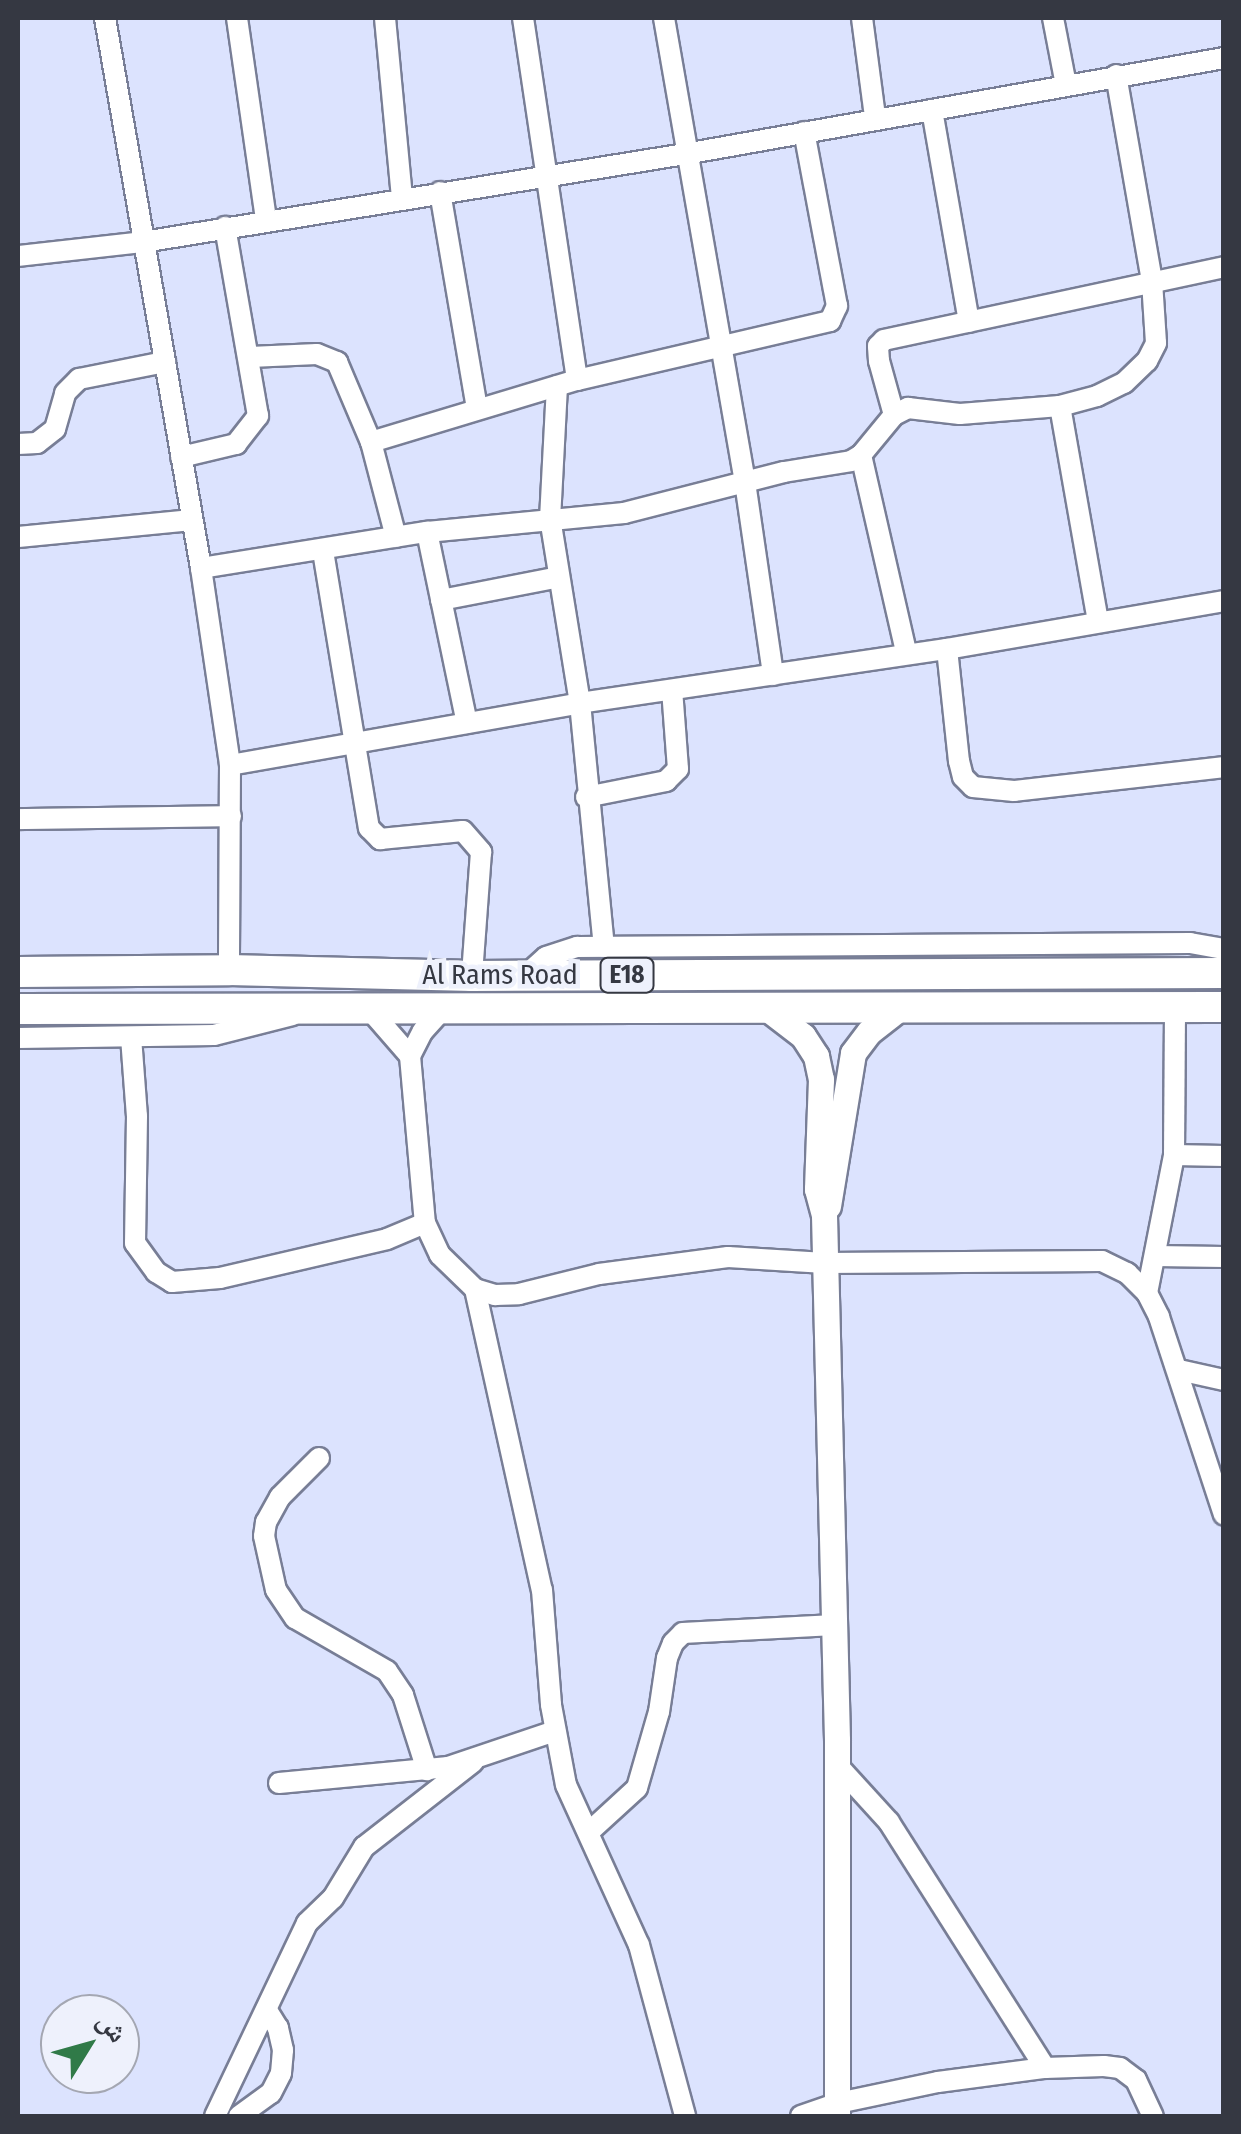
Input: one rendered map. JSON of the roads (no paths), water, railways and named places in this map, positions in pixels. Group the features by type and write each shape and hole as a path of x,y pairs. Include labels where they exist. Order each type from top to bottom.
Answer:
{"highway":[{"name":"Al Rams Road","path":"22,970 472,976 1224,974"},
{"name":"Al Rams Road","path":"18,1009 1224,1007"}],"main road":[{"path":"824,1215 832,1190 854,1052 868,1032 900,1008"},
{"path":"768,1009 803,1036 820,1067 817,1181 824,1215 834,1625 838,2110"}],"street":[{"path":"105,18 201,568 230,765 229,970"},
{"path":"237,18 266,220"},
{"path":"385,18 402,197"},
{"path":"523,18 546,176 567,383 550,518 580,703 586,796 604,947"},
{"path":"664,18 718,346 745,482 773,675"},
{"path":"862,18 875,117"},
{"path":"1053,18 1066,85"},
{"path":"18,256 143,242 685,154 875,117 1224,58"},
{"path":"201,568 428,532 624,513 861,455 894,415 908,408 960,414 1060,406 1098,396 1124,382 1147,361 1156,343 1152,280 1116,75"},
{"path":"932,110 969,322"},
{"path":"371,442 567,383 817,326 835,317 837,306 804,132"},
{"path":"440,192 477,409"},
{"path":"181,457 236,444 258,416 225,227"},
{"path":"894,415 878,346 884,340 1224,267"},
{"path":"250,357 317,354 337,362 371,442 396,537"},
{"path":"18,444 37,442 56,428 65,394 78,379 164,362"},
{"path":"1060,406 1098,621"},
{"path":"861,455 906,652"},
{"path":"18,536 192,520"},
{"path":"428,532 468,723"},
{"path":"323,550 354,743 374,836 380,839 463,830 480,852 472,976"},
{"path":"441,600 559,577"},
{"path":"230,765 580,703 906,652 947,649 1224,601"},
{"path":"947,649 962,778 973,787 1014,791 1224,767"},
{"path":"586,796 666,780 678,769 672,690"},
{"path":"18,819 231,816"},
{"path":"525,976 561,950 604,947 1190,944 1224,949"},
{"path":"1147,1293 1174,1155 1174,1008"},
{"path":"18,1038 237,1032 306,1010"},
{"path":"370,1010 410,1056"},
{"path":"442,1010 423,1030 410,1056 425,1223 440,1255 475,1289 519,1294 598,1274 728,1257 825,1264 1102,1261 1127,1273 1147,1293 1180,1370 1224,1515"},
{"path":"131,1037 137,1116 135,1242 156,1272 172,1282 220,1278 387,1239 425,1223"},
{"path":"1174,1155 1224,1156"},
{"path":"1155,1256 1224,1258"},
{"path":"475,1289 542,1590 555,1731 566,1785 639,1945 685,2116"},
{"path":"1180,1370 1224,1380"},
{"path":"318,1458 280,1497 266,1522 264,1536 276,1590 295,1618 387,1671 403,1695 427,1770"},
{"path":"589,1832 637,1788 656,1726 667,1658 672,1643 683,1633 834,1625"},
{"path":"279,1783 427,1770 472,1762 555,1731"},
{"path":"214,2116 297,1939 333,1898 364,1847 472,1762"},
{"path":"836,1765 889,1822 1045,2068"},
{"path":"239,2116 271,2093 281,2073 283,2050 278,2028 266,2009"},
{"path":"801,2116 838,2110 938,2082 1045,2068 1120,2068 1136,2080 1154,2116"}]}
